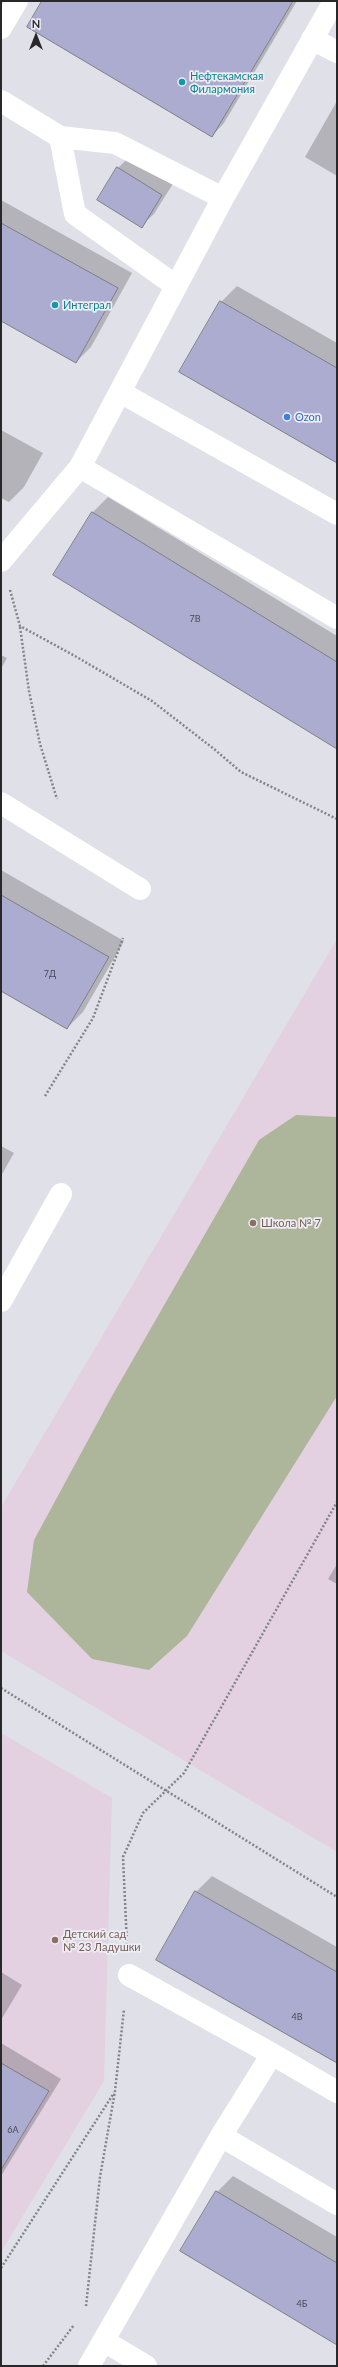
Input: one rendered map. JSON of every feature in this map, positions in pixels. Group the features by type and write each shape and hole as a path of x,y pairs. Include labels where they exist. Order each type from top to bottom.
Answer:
{"lane":[{"path":"1,28 17,1"},
{"path":"1,561 80,467 223,198 334,1"},
{"path":"312,39 337,52"},
{"path":"1,101 60,137 115,143 223,198"},
{"path":"60,137 74,214 176,286"},
{"path":"120,392 337,514"},
{"path":"80,467 337,618"},
{"path":"1,802 140,889"},
{"path":"1,1301 61,1194"},
{"path":"129,1975 272,2054 337,2092"},
{"path":"89,2366 221,2136 272,2054"},
{"path":"221,2136 337,2204"},
{"path":"104,2341 146,2366"}],"path":[{"path":"1,561 20,626 29,691 40,744 57,798 66,843"},
{"path":"20,626 75,656 152,702 214,749 241,772 337,819"},
{"path":"45,1096 93,1018 123,938"},
{"path":"104,2341 86,2309 100,2177 115,2091 129,1975 123,1889 123,1857 143,1813 184,1773 337,1502"},
{"path":"1,1688 337,1897"},
{"path":"1,2268 115,2091"},
{"path":"43,2366 76,2322"}],"shaded area":[{"name":"Школа № 7","path":"337,939 337,1852 1,1651 1,1507"},
{"name":"Детский сад № 23 Ладушки","path":"1,1733 112,1798 104,2081 1,2252"}],"green space":[{"path":"296,1115 337,1117 337,1396 187,1636 149,1670 92,1659 27,1592 34,1540 112,1396 259,1140"}],"building":[{"name":"Нефтекамская Филармония","path":"42,1 293,1 212,137 27,27"},
{"path":"117,167 162,195 142,228 97,200"},
{"name":"Интеграл","path":"1,223 118,288 76,363 1,321"},
{"path":"220,301 337,368 337,463 179,372"},
{"path":"92,512 337,662 337,749 53,575"},
{"path":"1,895 109,957 67,1029 1,991"},
{"path":"195,1891 337,1972 337,2063 156,1960"},
{"path":"1,2063 49,2091 1,2170"},
{"path":"216,2191 337,2263 337,2345 180,2251"}],"place":[{"name":"Нефтекамская Филармония","path":"182,82"},
{"name":"Интеграл","path":"55,305"},
{"name":"Ozon","path":"287,417"},
{"name":"Школа № 7","path":"253,1223"},
{"name":"Детский сад № 23 Ладушки","path":"55,1940"}]}
